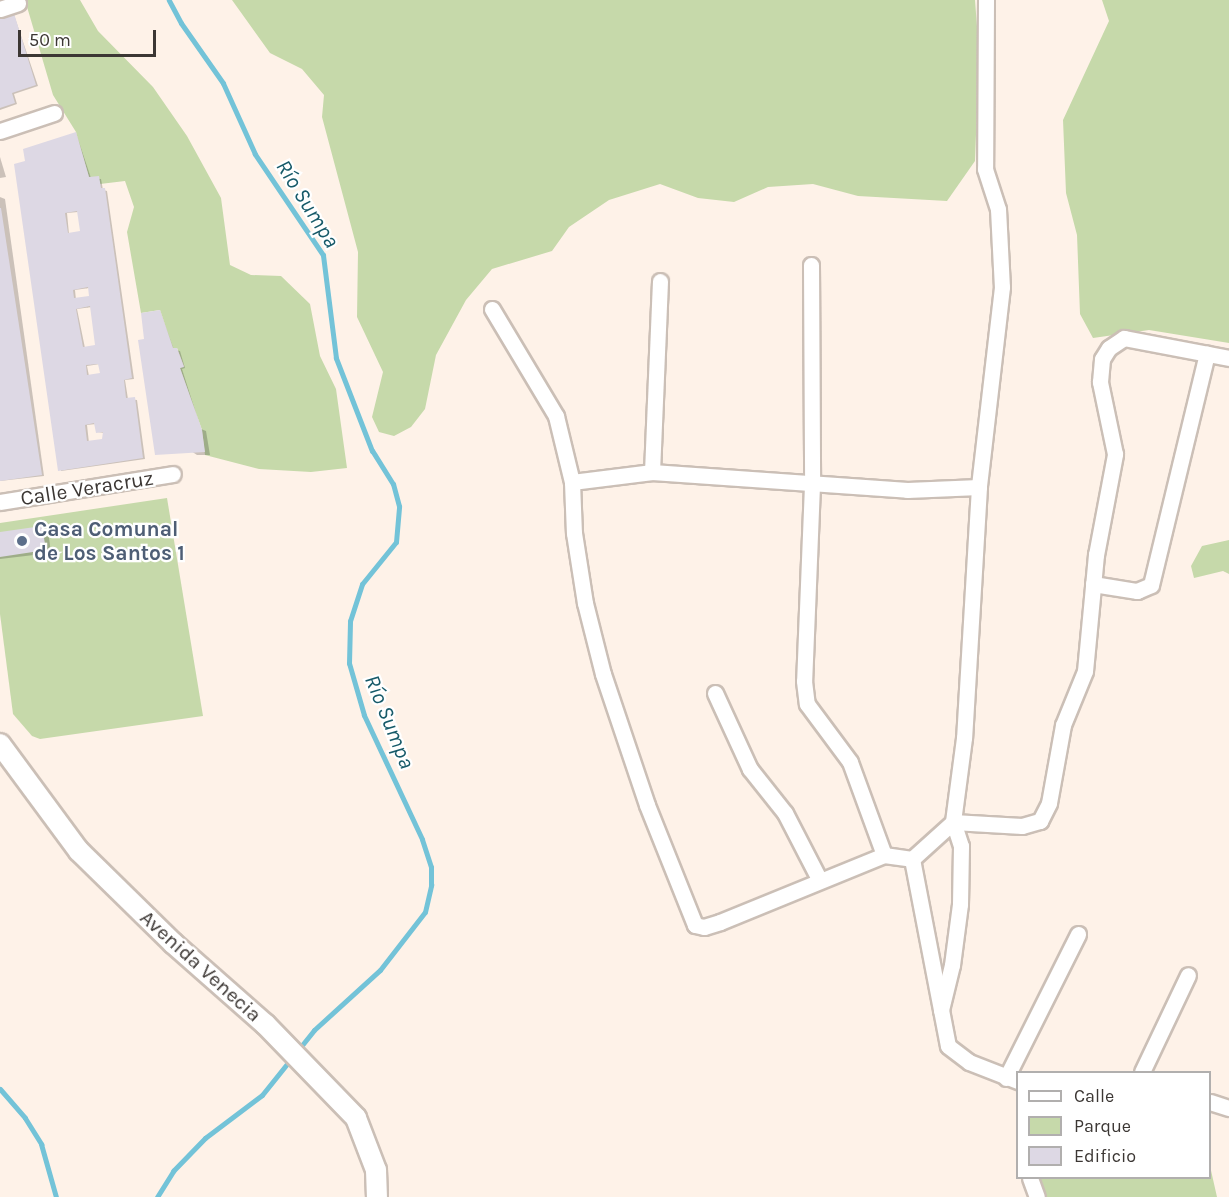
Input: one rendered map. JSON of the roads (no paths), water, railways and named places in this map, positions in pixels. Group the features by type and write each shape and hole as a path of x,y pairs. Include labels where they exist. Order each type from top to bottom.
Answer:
{"street":[{"path":"939,1016 952,965 960,904 961,846 953,822 964,738 979,487 1002,287 998,209 985,169 986,0"},
{"path":"0,9 18,3"},
{"path":"0,131 54,113"},
{"path":"811,266 812,485 804,652 807,704 850,762 884,855"},
{"path":"652,472 660,281"},
{"path":"492,309 556,416 572,482 574,533 585,603 603,674 646,805 695,925 712,925 819,879 884,855 912,859"},
{"path":"912,859 953,822 1022,826 1040,821 1049,803 1063,725 1085,671 1093,584 1114,454 1100,382 1102,359 1109,348 1124,338 1229,358"},
{"path":"1093,584 1137,591 1151,585 1207,354"},
{"path":"572,482 652,472 907,490 979,487"},
{"name":"Calle Veracruz","path":"0,502 173,474"},
{"path":"715,693 750,769 785,813 819,879"},
{"name":"Avenida Venecia","path":"0,744 79,851 173,943 266,1024 356,1118 367,1138 376,1170 377,1197"},
{"path":"912,859 939,1016 948,1046 969,1062 1012,1079 1078,934"},
{"path":"1142,1071 1188,975"},
{"path":"1211,1103 1229,1108"},
{"path":"1030,1179 1037,1197"}],"waterway":[{"name":"Río Sumpa","path":"157,1197 173,1171 205,1138 262,1095 314,1030 380,970 425,912 431,885 431,867 422,839 364,715 349,663 350,621 362,584 396,542 399,506 393,484 372,451 336,358 323,255 255,154 223,83 181,23 169,0"},
{"name":"Río Sumpa","path":"0,1089 25,1118 41,1144 56,1197"}],"place":[{"name":"Casa Comunal de Los Santos 1","path":"22,541"}]}
